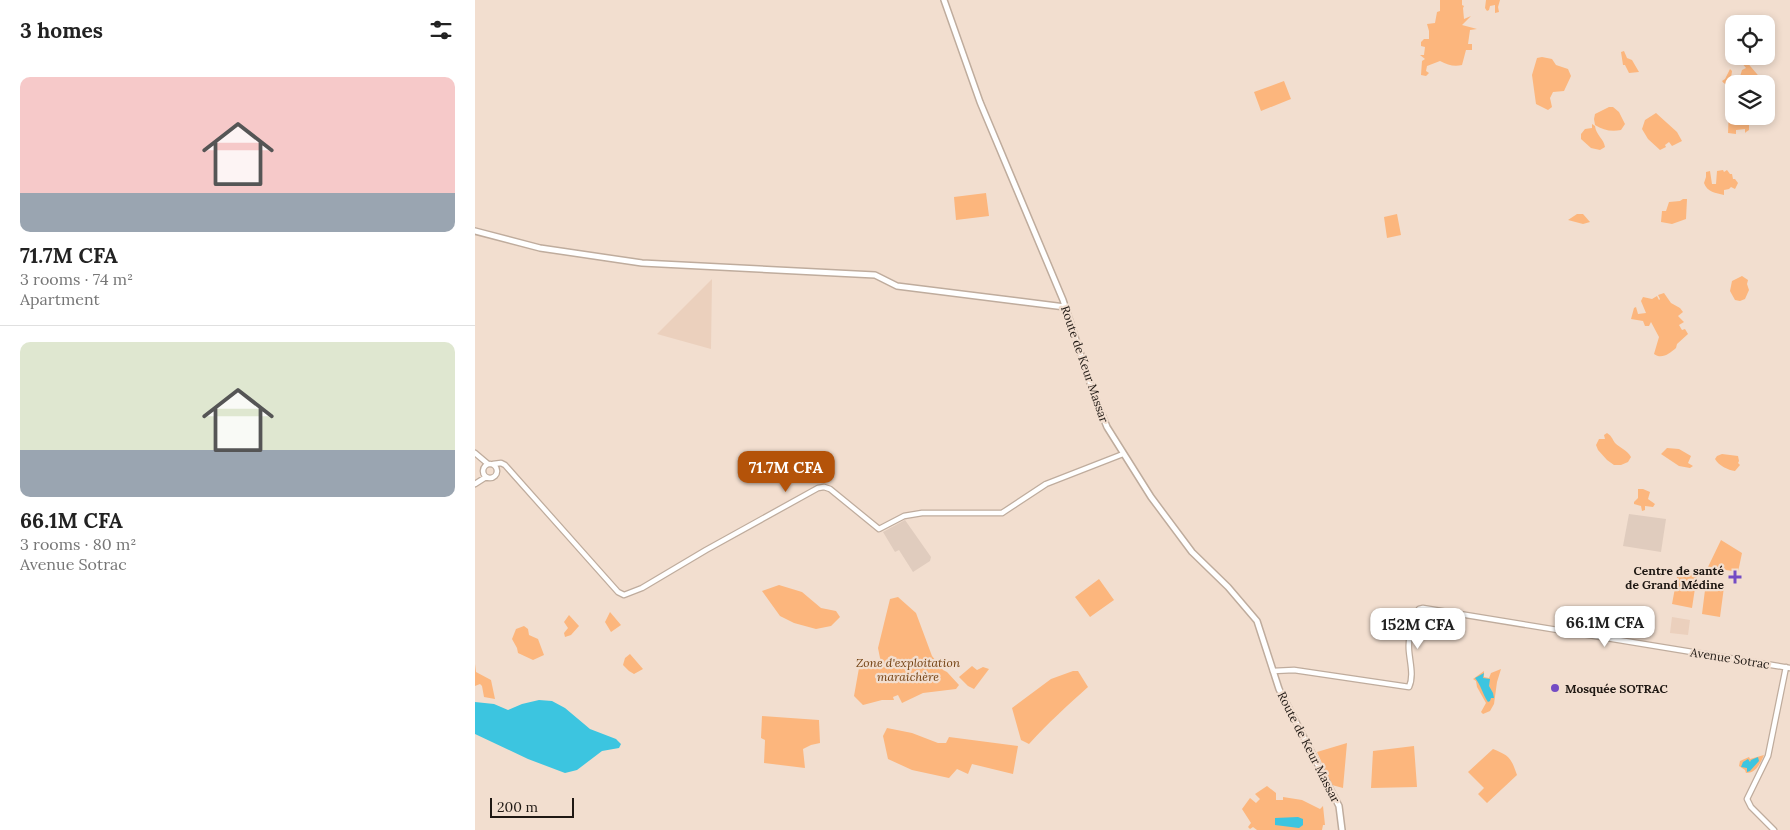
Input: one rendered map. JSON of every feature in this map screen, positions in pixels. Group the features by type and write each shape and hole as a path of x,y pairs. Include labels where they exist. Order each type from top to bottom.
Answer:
{"main road":[{"name":"Route de Keur Massar","path":"944,0 980,102 1065,307 1094,395 1107,427 1151,497 1192,552 1228,587 1257,621 1279,689 1339,806 1342,830"},
{"path":"475,231 539,248 642,263 875,276 897,286 1065,307"}],"street":[{"path":"476,454 489,467 494,476 479,480"},
{"path":"475,484 489,467 501,463 505,465 618,592 624,595 642,588 818,488 825,487 830,490 879,528 904,516 923,513 1004,512 1046,484 1123,454"},
{"path":"486,477 489,467"},
{"name":"Avenue Sotrac","path":"1273,671 1296,670 1409,687 1411,682 1408,648 1411,631 1415,614 1419,609 1423,608 1788,668"},
{"path":"1774,830 1751,807 1747,799 1768,756 1788,668"}],"shaded area":[{"path":"712,279 711,349 657,334"},
{"path":"1629,514 1666,519 1661,552 1623,546"},
{"path":"905,520 931,557 930,561 913,572 899,550 895,552 883,532"},
{"path":"1672,617 1690,620 1688,635 1670,633"}],"green space":[{"path":"1440,0 1462,0 1464,19 1471,16 1462,25 1477,29 1470,30 1468,44 1472,44 1472,50 1466,50 1462,65 1456,66 1440,61 1427,66 1426,71 1429,73 1426,76 1421,75 1422,61 1425,59 1420,55 1424,55 1425,47 1421,46 1421,42 1424,39 1429,39 1427,24 1435,23 1437,12 1440,11"},
{"path":"1486,0 1500,0 1499,12 1495,13 1495,5 1490,6 1487,11 1485,8"},
{"path":"1624,51 1627,58 1632,60 1639,72 1629,73 1625,65 1623,65 1621,52"},
{"path":"1537,58 1552,59 1556,65 1568,69 1571,76 1564,91 1553,92 1550,98 1552,107 1548,110 1536,104 1532,75"},
{"path":"1744,65 1749,65 1758,75 1740,75 1742,70 1746,68"},
{"path":"1730,69 1731,75 1727,75"},
{"path":"1284,81 1291,99 1261,111 1254,92"},
{"path":"1613,107 1619,112 1625,124 1621,130 1607,130 1595,125 1595,114"},
{"path":"1656,113 1677,132 1682,141 1672,146 1669,142 1665,145 1666,147 1660,150 1648,139 1642,129 1645,120"},
{"path":"1592,124 1595,126 1605,147 1600,150 1591,148 1581,139 1581,134 1585,129 1592,128"},
{"path":"1728,125 1749,125 1749,130 1745,133 1745,129 1736,130 1736,134 1728,133"},
{"path":"1723,170 1724,172 1727,170 1732,174 1733,179 1738,183 1735,189 1731,187 1724,190 1724,195 1710,190 1704,183 1706,172 1710,171 1712,184 1716,184 1717,171"},
{"path":"986,193 989,216 956,220 954,197"},
{"path":"1687,199 1686,219 1672,224 1661,222 1662,211 1666,211 1669,202"},
{"path":"1397,214 1401,235 1387,238 1384,217"},
{"path":"1577,214 1583,214 1590,222 1583,224 1568,220"},
{"path":"1742,276 1748,280 1749,290 1745,299 1740,301 1735,300 1730,291 1732,281"},
{"path":"1664,293 1671,303 1683,312 1678,316 1684,322 1679,325 1688,334 1677,344 1674,350 1666,355 1657,356 1654,354 1659,337 1651,322 1649,326 1645,326 1643,321 1631,319 1636,307 1638,314 1646,313 1641,301 1643,297 1652,299 1657,296 1659,300 1658,295"},
{"path":"1607,433 1631,457 1628,462 1614,465 1598,450 1596,445 1599,439 1605,439 1604,435"},
{"path":"1667,448 1679,449 1691,456 1688,463 1693,466 1690,468 1679,466 1661,454"},
{"path":"1722,454 1738,456 1738,463 1740,465 1735,471 1719,464 1715,459"},
{"path":"1638,489 1650,492 1648,499 1655,504 1653,507 1645,506 1645,510 1642,511 1641,506 1634,504 1638,498"},
{"path":"1721,540 1742,553 1738,572 1708,567"},
{"path":"1678,572 1697,575 1692,608 1672,604"},
{"path":"1099,579 1114,600 1090,617 1075,597"},
{"path":"1706,582 1724,587 1720,617 1702,614"},
{"path":"779,585 802,592 821,608 836,611 840,617 831,626 816,629 794,623 780,616 762,591"},
{"name":"Zone d'exploitation maraichère","path":"898,597 916,613 932,656 959,685 956,689 923,693 902,703 898,695 893,697 894,700 882,700 863,705 854,696 859,668 881,663 878,648 890,599"},
{"path":"610,612 621,625 611,632 605,622"},
{"path":"569,615 579,626 571,635 565,637 564,633 568,628 564,622"},
{"path":"524,626 528,629 529,635 538,639 544,655 533,660 518,653 512,639 516,629"},
{"path":"630,654 643,669 634,674 623,665 625,658"},
{"path":"475,664 476,672 491,680 495,699 484,697 480,684 475,686"},
{"name":"Zone d'exploitation maraichère","path":"972,666 977,670 983,667 989,669 974,689 959,677"},
{"path":"1501,669 1494,704 1490,711 1483,714 1481,712 1486,703 1477,687 1476,681 1473,679 1484,671 1484,677 1489,678 1491,673"},
{"path":"1078,671 1088,687 1029,744 1021,740 1012,708 1051,679"},
{"path":"762,716 819,720 820,743 803,749 805,768 764,763 765,740 761,738"},
{"path":"887,728 912,733 938,743 946,743 949,737 1018,746 1013,774 972,764 968,774 957,769 949,778 912,770 888,759 883,736"},
{"path":"1347,743 1343,788 1332,785 1317,752"},
{"path":"1414,746 1417,787 1371,788 1373,751"},
{"path":"1493,749 1509,758 1517,775 1487,803 1478,794 1484,788 1468,772"},
{"path":"1764,755 1755,770 1749,773 1746,773 1739,766 1740,761 1749,757 1750,759"},
{"path":"1267,786 1276,793 1276,800 1283,800 1283,797 1302,800 1320,809 1323,806 1325,825 1323,825 1322,830 1257,830 1253,827 1250,829 1248,827 1251,823 1242,809 1250,798 1256,803 1260,799 1255,794"}],"water":[{"path":"1484,673 1483,678 1490,679 1489,686 1494,698 1491,698 1488,702 1475,678"},
{"path":"539,700 552,701 565,708 590,729 616,739 621,744 619,748 602,751 577,770 565,773 528,759 475,734 475,702 494,704 508,710"},
{"path":"1758,757 1759,761 1750,771 1747,772 1747,768 1741,767 1743,762 1748,759 1750,762"},
{"path":"1298,817 1303,819 1303,825 1299,828 1275,825 1275,818"}],"place":[{"name":"Centre de santé de Grand Médine","path":"1735,577"},
{"name":"Mosquée SOTRAC","path":"1555,688"}]}
